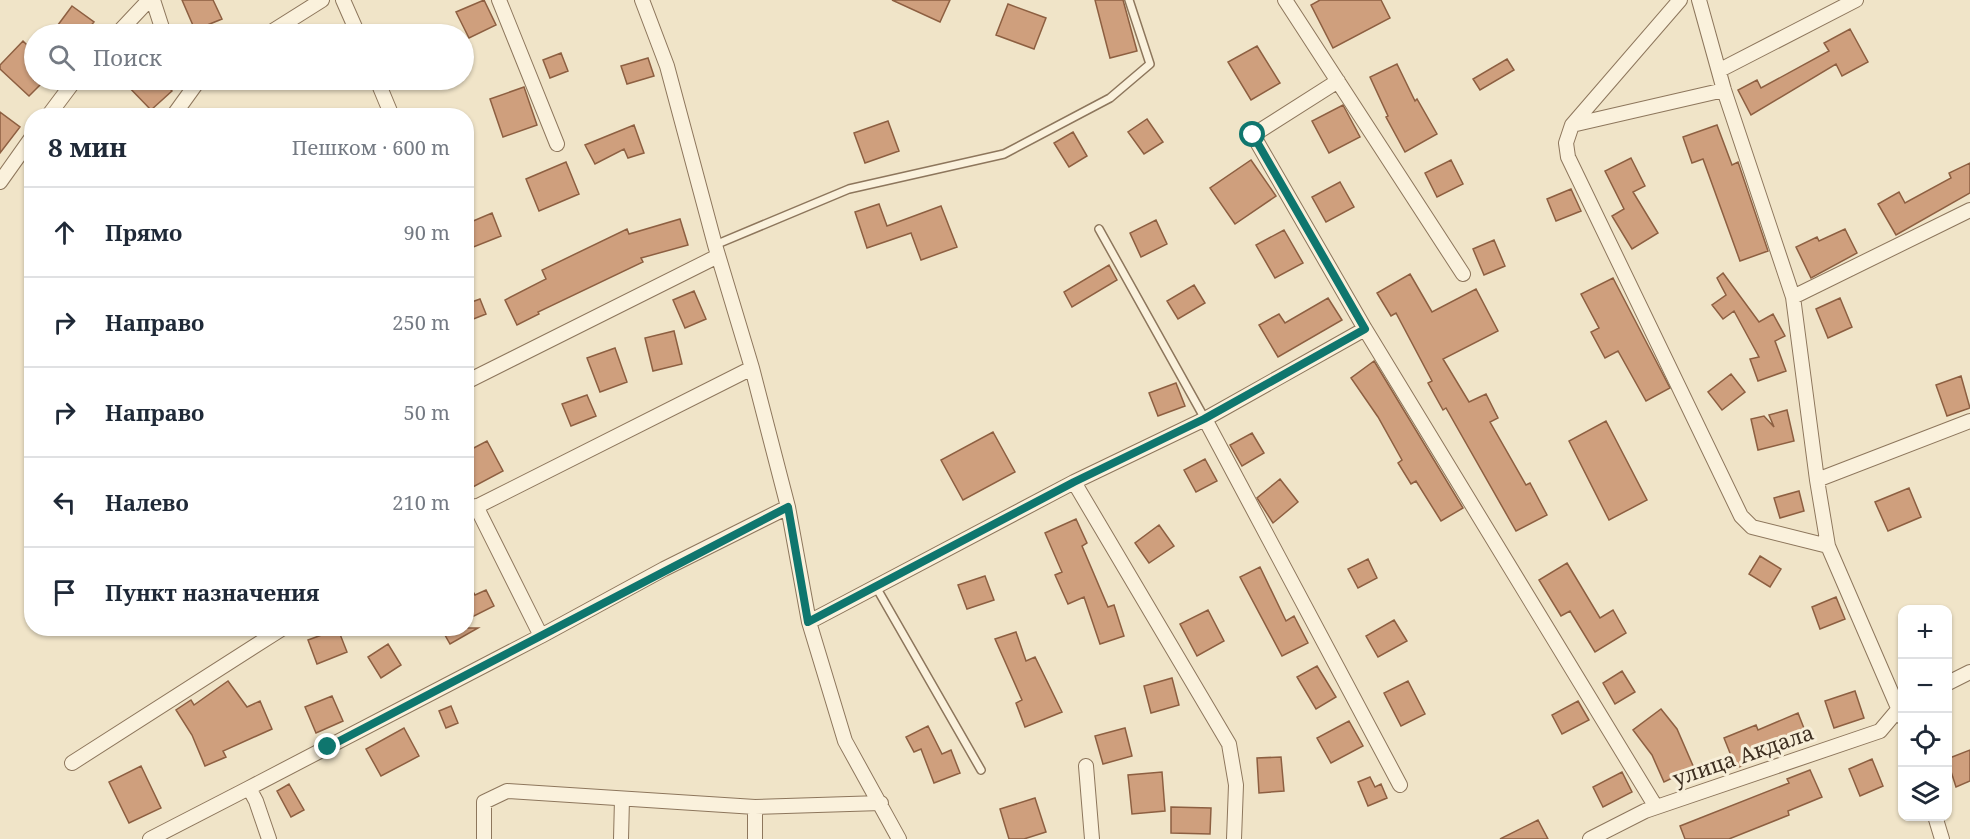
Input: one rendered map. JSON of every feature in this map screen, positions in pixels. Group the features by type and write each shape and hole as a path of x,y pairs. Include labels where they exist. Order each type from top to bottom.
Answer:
{"street":[{"path":"126,24 149,0"},
{"path":"153,0 161,24"},
{"path":"343,0 354,24"},
{"path":"499,0 557,144"},
{"path":"642,0 667,66 716,251 752,368 788,507 808,622 844,741 881,803 899,839"},
{"path":"1285,0 1463,274"},
{"path":"1680,0 1572,125 1566,142 1568,157 1741,516 1752,527 1828,546"},
{"path":"1699,0 1724,90 1793,297 1816,480 1828,546 1898,703"},
{"path":"1720,70 1856,0"},
{"path":"284,24 321,1"},
{"path":"1338,81 1253,135 1365,329 1656,807"},
{"path":"54,108 68,90"},
{"path":"179,108 192,90"},
{"path":"381,90 389,108"},
{"path":"1572,125 1724,90"},
{"path":"0,182 24,148"},
{"path":"1793,297 1970,210"},
{"path":"474,378 716,251"},
{"path":"808,622 1074,482 1204,419 1365,329"},
{"path":"474,507 752,368"},
{"path":"1204,419 1400,785"},
{"path":"1816,480 1970,421"},
{"path":"1074,482 1229,744 1236,785 1234,839"},
{"path":"150,839 541,636 664,569 788,507"},
{"path":"474,514 541,636"},
{"path":"72,763 270,636"},
{"path":"1952,681 1970,672"},
{"name":"улица Акдала","path":"1590,839 1656,807 1880,731 1898,713"},
{"path":"1086,766 1092,839"},
{"path":"249,788 269,839"},
{"path":"484,839 484,802 507,791 755,807 881,803"},
{"path":"621,839 622,799"},
{"path":"755,807 755,839"},
{"path":"1937,821 1942,839"}],"lane":[{"path":"716,251 849,189 1004,154 1110,98 1150,64 1129,0"},
{"path":"1099,229 1204,419"},
{"path":"876,586 981,770"}],"building":[{"path":"182,0 213,0 222,19 210,24 192,24"},
{"path":"484,0 496,25 474,36 474,24 462,24 456,12"},
{"path":"892,0 950,0 940,22"},
{"path":"1095,0 1123,0 1137,51 1110,58"},
{"path":"1320,0 1381,0 1390,18 1333,48 1311,5"},
{"path":"1008,4 1046,18 1034,49 996,35"},
{"path":"72,6 94,22 92,24 59,24"},
{"path":"1850,29 1868,62 1842,76 1836,64 1751,115 1738,90 1757,80 1761,88 1829,51 1824,43"},
{"path":"23,41 24,90 35,90 29,96 0,69 0,65"},
{"path":"1257,46 1280,83 1251,100 1228,62"},
{"path":"561,53 568,71 550,78 543,60"},
{"path":"648,58 654,76 627,84 621,66"},
{"path":"1507,59 1514,70 1480,90 1473,79"},
{"path":"1397,64 1415,101 1417,99 1437,134 1405,152 1386,117 1388,116 1370,77"},
{"path":"524,87 537,125 503,137 490,99"},
{"path":"132,90 172,91 153,108 149,108"},
{"path":"1343,105 1360,137 1329,153 1312,121"},
{"path":"0,112 20,127 0,153"},
{"path":"1147,119 1163,142 1144,154 1128,132"},
{"path":"888,121 899,151 865,163 854,133"},
{"path":"634,125 644,153 628,158 624,149 595,164 585,145"},
{"path":"1717,125 1732,165 1738,162 1768,251 1740,261 1703,159 1692,163 1683,137"},
{"path":"1073,132 1087,156 1069,167 1054,143"},
{"path":"1631,158 1645,186 1633,192 1658,233 1632,249 1612,216 1624,209 1605,171"},
{"path":"1251,160 1276,196 1235,224 1210,188"},
{"path":"1451,160 1463,184 1437,197 1425,173"},
{"path":"566,162 579,194 539,211 526,179"},
{"path":"1970,163 1970,193 1896,235 1878,204 1899,192 1905,203 1951,178 1949,173"},
{"path":"1340,182 1354,207 1326,222 1312,197"},
{"path":"1571,189 1581,211 1556,221 1547,199"},
{"path":"879,204 887,226 941,206 957,247 921,260 911,233 867,248 855,212"},
{"path":"492,213 501,236 474,247 474,221"},
{"path":"680,219 688,245 641,258 643,262 538,312 539,314 517,325 505,300 546,279 542,270 627,229 629,234"},
{"path":"1156,220 1167,244 1141,257 1130,233"},
{"path":"1845,229 1857,253 1811,278 1796,247 1817,237 1819,241"},
{"path":"1284,230 1303,263 1275,278 1256,245"},
{"path":"1494,240 1505,266 1484,275 1473,249"},
{"path":"1109,265 1117,280 1072,307 1064,292"},
{"path":"1723,273 1759,322 1773,314 1785,336 1775,341 1786,371 1758,381 1750,359 1759,357 1734,311 1723,319 1712,305 1726,295 1717,278"},
{"path":"1410,274 1432,312 1476,289 1498,331 1443,359 1469,402 1486,394 1498,418 1490,422 1526,485 1530,483 1547,515 1516,531 1446,408 1443,410 1428,383 1432,381 1396,313 1391,316 1377,293"},
{"path":"1613,278 1670,388 1646,401 1618,351 1605,358 1591,332 1599,328 1581,294"},
{"path":"1194,285 1205,303 1178,319 1167,301"},
{"path":"694,291 706,319 685,328 673,300"},
{"path":"1328,298 1342,320 1278,357 1259,325 1279,314 1285,323"},
{"path":"1840,298 1852,327 1828,338 1816,309"},
{"path":"480,299 486,314 474,319 474,301"},
{"path":"674,331 682,364 653,371 645,338"},
{"path":"615,348 627,382 600,392 587,358"},
{"path":"1374,361 1463,508 1441,521 1416,481 1411,484 1398,463 1402,460 1378,417 1351,378"},
{"path":"1731,374 1745,392 1722,410 1708,392"},
{"path":"1961,376 1970,408 1947,416 1936,385"},
{"path":"1176,383 1185,406 1158,416 1149,393"},
{"path":"587,395 596,416 571,426 562,404"},
{"path":"1787,410 1794,441 1758,450 1751,419 1764,416 1774,427 1769,415"},
{"path":"1606,421 1647,500 1609,520 1569,441"},
{"path":"993,432 1015,472 963,500 941,460"},
{"path":"1252,433 1264,453 1242,466 1230,445"},
{"path":"487,441 503,471 474,486 474,448"},
{"path":"1205,459 1217,481 1196,492 1184,470"},
{"path":"1280,479 1298,502 1273,523 1257,498"},
{"path":"1909,488 1921,517 1888,531 1875,502"},
{"path":"1799,491 1804,511 1780,518 1774,498"},
{"path":"1076,519 1087,543 1082,546 1108,607 1114,605 1124,636 1100,644 1084,597 1068,604 1055,575 1062,572 1045,533"},
{"path":"1159,525 1174,546 1149,563 1135,543"},
{"path":"1760,556 1781,569 1770,587 1749,574"},
{"path":"1368,559 1377,578 1358,588 1348,569"},
{"path":"1567,563 1600,618 1613,610 1626,633 1595,652 1570,611 1561,616 1539,580"},
{"path":"1260,567 1286,621 1294,616 1308,643 1282,656 1240,577"},
{"path":"985,576 994,600 967,609 958,585"},
{"path":"486,590 494,606 474,616 474,593 475,595"},
{"path":"1836,597 1845,619 1820,629 1812,607"},
{"path":"1208,610 1224,641 1197,656 1180,624"},
{"path":"1394,620 1407,641 1378,657 1366,636"},
{"path":"1016,632 1026,661 1035,657 1062,712 1025,727 1016,703 1022,700 995,639"},
{"path":"319,636 341,636 347,652 317,664 308,640"},
{"path":"446,636 464,636 450,644"},
{"path":"388,644 401,665 381,678 368,657"},
{"path":"1317,666 1336,697 1316,709 1297,677"},
{"path":"1622,671 1635,692 1615,704 1603,683"},
{"path":"1172,678 1179,705 1151,713 1144,686"},
{"path":"228,681 247,707 260,701 272,729 223,751 226,757 205,766 192,735 176,710 191,700 194,705"},
{"path":"1408,681 1425,714 1401,726 1384,693"},
{"path":"1855,691 1864,718 1834,728 1825,701"},
{"path":"332,696 343,721 316,733 305,707"},
{"path":"1578,701 1589,720 1562,734 1552,715"},
{"path":"451,706 458,723 446,728 439,711"},
{"path":"1661,709 1677,729 1694,768 1664,782 1652,755 1633,730"},
{"path":"1798,713 1809,741 1736,768 1724,738 1756,725 1758,730"},
{"path":"1349,721 1363,746 1331,763 1317,738"},
{"path":"928,726 942,754 951,750 960,773 934,783 921,749 914,752 906,737"},
{"path":"404,728 419,756 381,776 366,749"},
{"path":"1125,728 1132,756 1103,764 1095,736"},
{"path":"1970,750 1970,781 1956,787 1952,775 1952,757"},
{"path":"1281,757 1284,791 1259,793 1257,758"},
{"path":"1872,759 1883,786 1860,796 1849,769"},
{"path":"141,766 161,808 129,823 109,782"},
{"path":"1810,770 1822,797 1788,811 1789,815 1729,839 1685,839 1680,826 1789,783 1787,779"},
{"path":"1162,772 1165,811 1132,814 1128,775"},
{"path":"1622,772 1632,792 1603,807 1593,787"},
{"path":"1370,777 1375,787 1381,784 1387,798 1368,806 1358,782"},
{"path":"289,784 304,810 291,817 277,791"},
{"path":"1035,798 1046,832 1024,839 1009,839 1000,809"},
{"path":"1171,807 1211,808 1210,834 1171,833"},
{"path":"1538,820 1548,839 1500,839"}],"route":[{"path":"328,747 470,675 664,569 788,507 808,622 1074,482 1204,419 1365,329 1253,135"}]}
